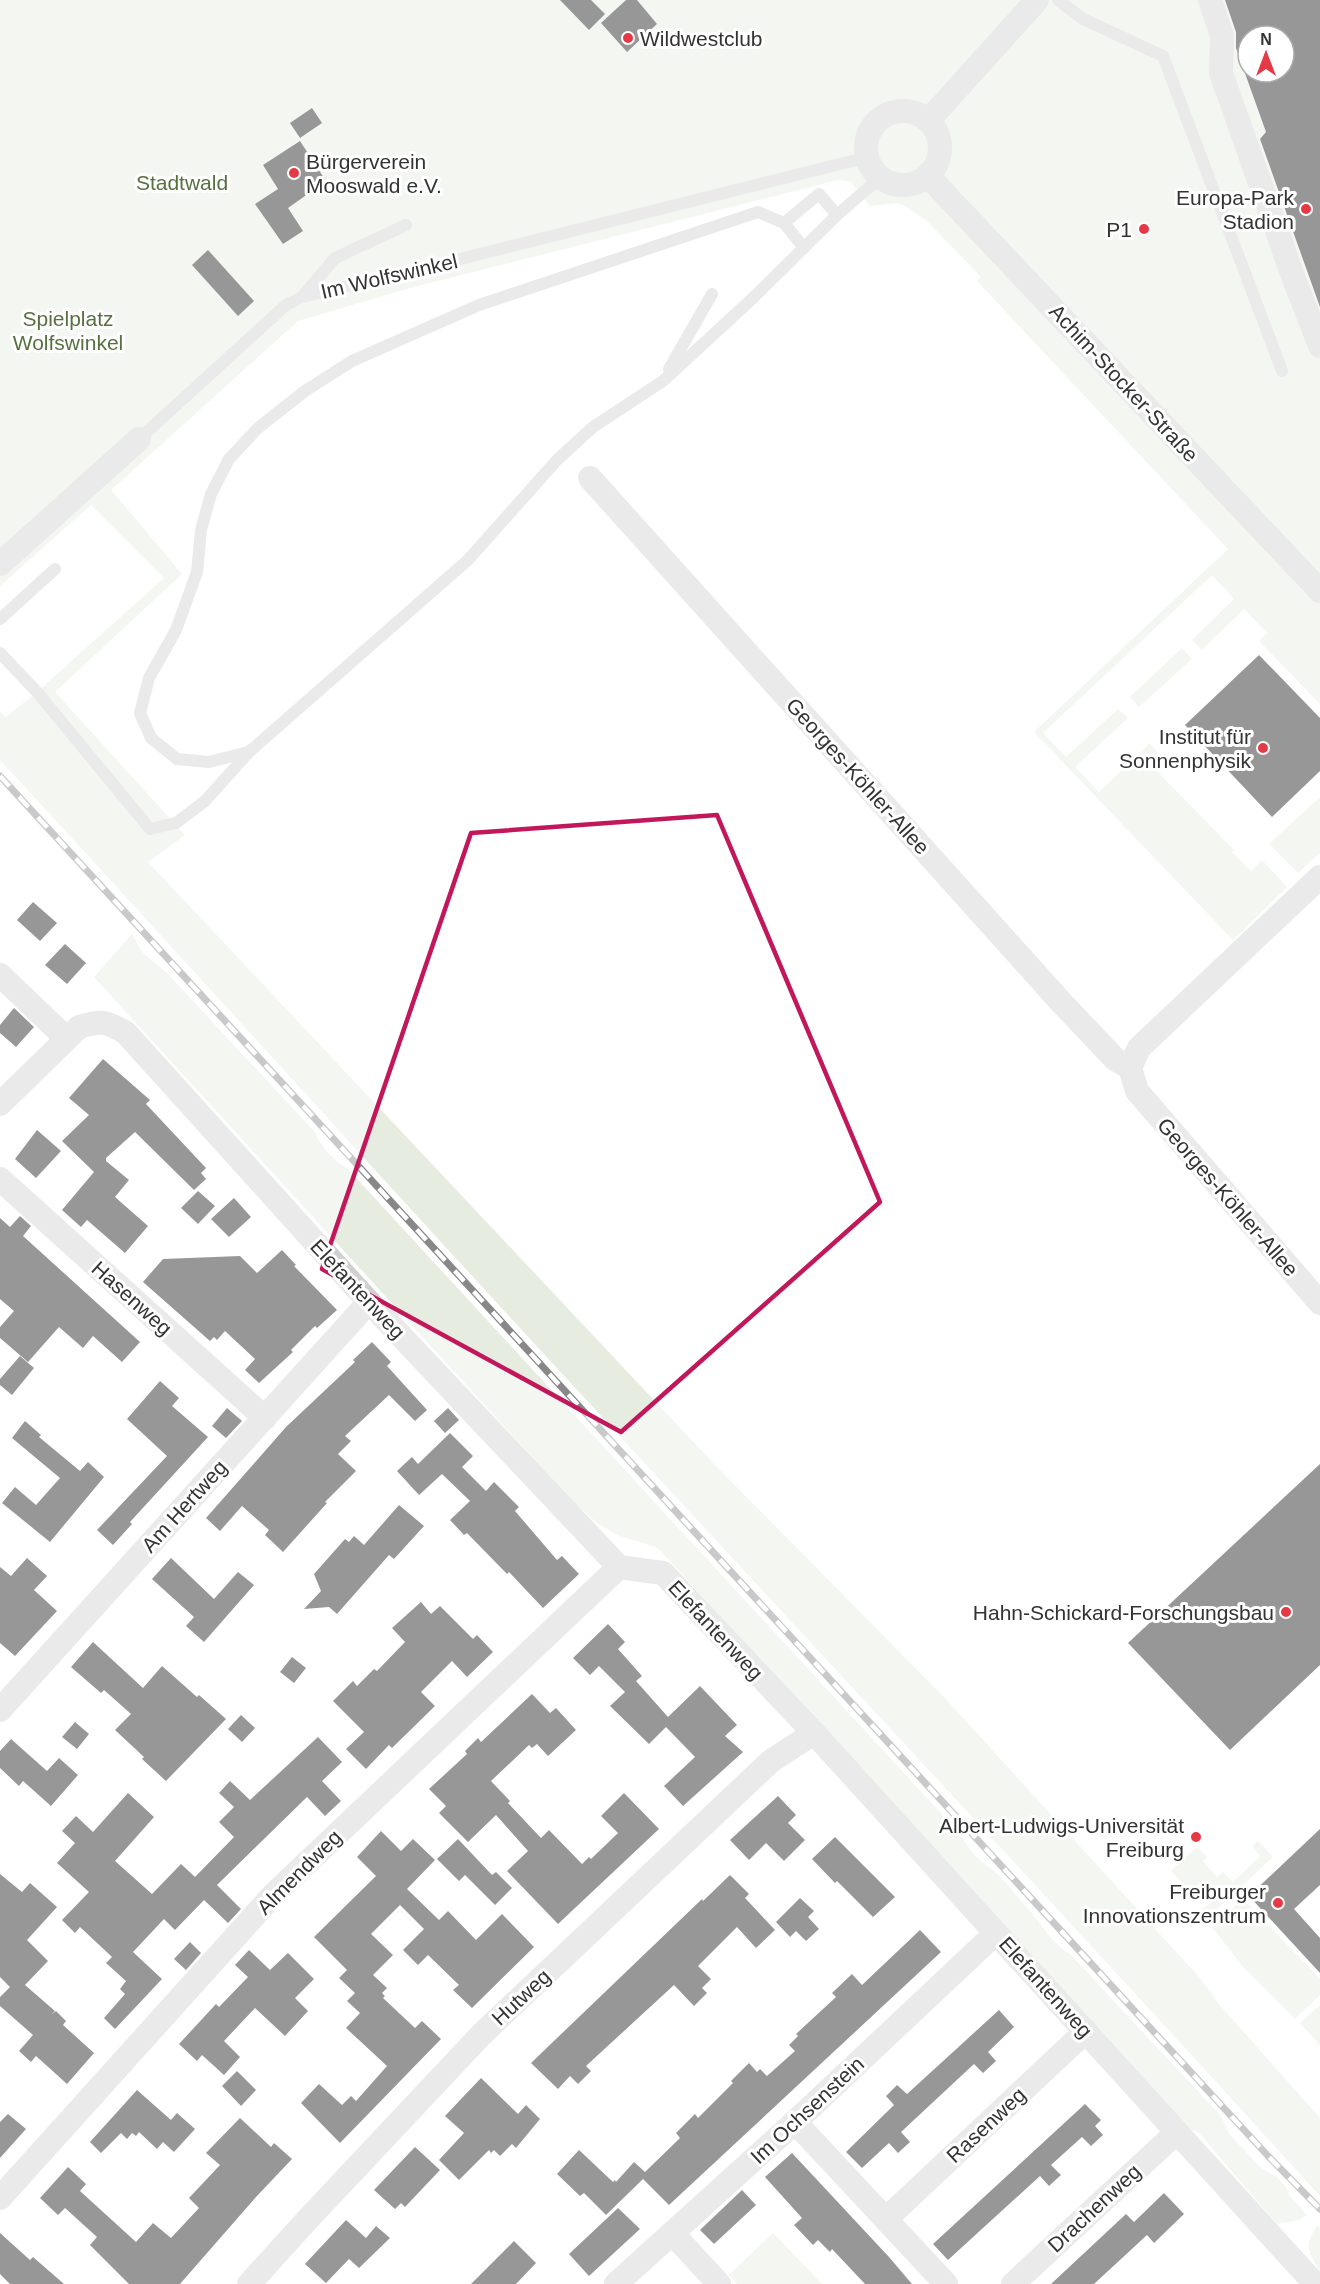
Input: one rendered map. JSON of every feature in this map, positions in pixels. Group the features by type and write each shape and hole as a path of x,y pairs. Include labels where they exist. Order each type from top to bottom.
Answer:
{"street":[{"path":"928,121 1037,0"},
{"path":"1192,0 1221,73 1254,188 1288,285 1320,346"},
{"path":"1209,0 1222,36 1221,73"},
{"path":"907,112 914,113 928,121 937,133 940,148 937,163 927,175 920,180 896,184 874,167 867,142 873,127 884,117 891,113 907,112"},
{"name":"Achim-Stocker-Straße","path":"927,175 1320,591"},
{"name":"Im Wolfswinkel","path":"0,564 139,439"},
{"name":"Georges-Köhler-Allee","path":"590,478 1060,1001 1133,1079 1320,1303"},
{"path":"1133,1079 1139,1048 1320,877"},
{"path":"0,975 66,1038 0,1104"},
{"name":"Elefantenweg","path":"66,1038 80,1027 92,1022 107,1022 126,1033 369,1302 619,1567 663,1573 814,1733 1315,2284"},
{"name":"Hasenweg","path":"0,1179 265,1418"},
{"name":"Am Hertweg","path":"0,1710 369,1302"},
{"name":"Almendweg","path":"0,2198 273,1895 619,1567"},
{"name":"Hutweg","path":"249,2284 481,2035 771,1761 814,1733"},
{"name":"Im Ochsenstein","path":"616,2284 795,2122 996,1933"},
{"name":"Rasenweg","path":"886,2219 1086,2031"},
{"path":"795,2122 946,2284"},
{"name":"Drachenweg","path":"1013,2284 1176,2133"},
{"path":"672,2233 719,2284"}],"lane":[{"path":"1058,0 1083,19 1163,56 1282,371"},
{"path":"0,653 37,692 150,829 176,824 205,801 249,752 468,560 557,460 593,427 663,381 837,215 874,167"},
{"name":"Im Wolfswinkel","path":"139,439 286,305 302,297 874,167"},
{"path":"784,223 819,194 837,215"},
{"path":"249,752 209,762 177,759 151,738 140,712 149,678 176,630 197,572 201,530 211,494 229,459 258,428 305,391 352,361 479,305 758,212 784,223 804,248"},
{"path":"302,297 335,258 406,225"},
{"path":"663,381 712,294"},
{"path":"0,619 55,569"}],"highlighted area":[{"path":"717,815 880,1202 621,1432 322,1269 471,833"}],"green space":[{"path":"0,0 1320,0 1320,704 1259,641 1267,633 1244,609 1202,650 1192,640 1234,599 1212,575 1043,733 1066,757 1118,709 1128,718 1075,767 1099,792 1150,743 1158,753 1149,763 1234,850 1232,852 1251,871 1262,860 1287,887 1233,940 1034,732 1228,549 977,281 981,277 929,223 897,203 870,206 851,182 838,180 410,288 298,321 111,490 182,574 55,692 185,835 148,862 715,1465 943,1696 1200,1978 1218,2003 1320,2118 1320,2196 0,760 0,712 6,717 37,692 164,578 91,505 0,586"},
{"path":"1182,648 1192,659 1139,707 1130,697"},
{"path":"1320,797 1320,853 1298,873 1269,844"},
{"path":"132,934 142,952 167,973 314,1131 328,1153 348,1169 961,1835 979,1860 1002,1879 1050,1937 1070,1954 1221,2116 1230,2135 1261,2168 1278,2178 1288,2190 1289,2195 1307,2215 1299,2220 1277,2224 1198,2132 1184,2128 658,1548 617,1535 597,1523 574,1503 94,977"},
{"path":"1258,1841 1273,1857 1205,1920 1198,1913 1211,1902 1201,1890 1194,1896 1171,1871 1197,1847 1207,1857 1203,1861 1217,1877 1223,1872 1233,1882 1260,1856 1252,1846"},
{"path":"1243,1899 1320,1979 1320,1995 1295,2019 1244,1968 1212,1927"},
{"path":"1320,2005 1320,2045 1300,2023"},
{"path":"1317,2225 1320,2228 1320,2271 1309,2248 1310,2239"},
{"path":"773,2233 822,2284 737,2284 729,2275"}],"building":[{"path":"560,0 591,0 605,14 589,30"},
{"name":"Wildwestclub","path":"626,0 637,0 657,24 627,52 601,23"},
{"name":"Europa-Park Stadion","path":"1225,0 1320,0 1320,307 1260,139 1266,132 1249,84 1296,84 1296,24 1236,24 1236,32"},
{"path":"312,108 322,123 300,138 290,123"},
{"name":"Bürgerverein Mooswald e.V.","path":"300,141 326,181 288,208 303,231 283,244 255,204 278,189 263,165"},
{"path":"208,250 254,301 238,316 192,265"},
{"name":"Institut für Sonnenphysik","path":"1259,655 1320,718 1320,771 1272,817 1185,725"},
{"path":"33,902 57,923 40,941 17,920"},
{"path":"65,944 86,963 67,984 45,965"},
{"path":"14,1008 34,1027 16,1047 0,1033 0,1025"},
{"path":"103,1059 150,1100 146,1104 206,1168 201,1173 206,1179 194,1190 135,1132 106,1158 106,1161 129,1180 115,1197 148,1226 125,1253 87,1220 81,1227 62,1210 94,1172 62,1141 89,1115 69,1098"},
{"path":"37,1130 61,1151 36,1178 15,1159"},
{"path":"198,1191 215,1206 198,1224 181,1208"},
{"path":"234,1198 251,1217 229,1237 211,1219"},
{"path":"20,1216 31,1226 23,1236 140,1342 122,1362 93,1336 83,1348 59,1327 28,1362 0,1338 0,1327 14,1311 0,1299 0,1218 10,1227"},
{"path":"282,1250 296,1265 294,1266 337,1310 317,1328 315,1326 291,1350 293,1352 259,1383 245,1370 255,1359 225,1331 217,1340 214,1337 210,1341 143,1282 163,1259 240,1256 257,1273"},
{"path":"372,1342 391,1362 387,1366 427,1410 415,1421 389,1395 345,1436 351,1441 338,1454 356,1471 325,1502 327,1503 283,1552 265,1535 269,1530 242,1506 220,1531 206,1518 286,1427 355,1362 353,1360"},
{"path":"20,1356 34,1368 12,1395 0,1385 0,1379"},
{"path":"160,1381 179,1398 172,1406 208,1437 130,1522 132,1524 113,1545 97,1530 167,1456 127,1419"},
{"path":"227,1408 242,1421 226,1438 212,1426"},
{"path":"448,1408 459,1420 445,1433 434,1421"},
{"path":"25,1421 41,1435 39,1437 80,1471 88,1462 104,1477 50,1542 2,1503 15,1487 36,1505 60,1478 12,1438"},
{"path":"450,1433 473,1456 462,1467 486,1491 494,1482 519,1507 515,1511 557,1560 562,1556 579,1574 543,1608 509,1572 507,1574 467,1533 464,1535 450,1520 470,1501 442,1474 419,1495 397,1471 412,1457 418,1464"},
{"name":"Hahn-Schickard-Forschungsbau","path":"1320,1464 1320,1665 1230,1750 1128,1643"},
{"path":"399,1505 424,1526 394,1559 389,1555 337,1614 329,1607 304,1609 321,1591 314,1574 345,1539 349,1542 354,1536 364,1545"},
{"path":"27,1558 47,1576 34,1590 57,1611 15,1656 0,1643 0,1567 11,1576"},
{"path":"171,1558 214,1599 238,1572 254,1585 204,1642 186,1626 194,1617 152,1579"},
{"path":"421,1602 431,1614 440,1606 473,1639 477,1635 493,1652 467,1677 452,1661 421,1692 435,1706 392,1748 389,1745 366,1769 346,1749 364,1732 333,1701 353,1681 357,1686 374,1669 377,1671 405,1642 392,1628"},
{"path":"608,1624 625,1642 618,1649 642,1676 636,1681 668,1717 700,1686 737,1725 725,1736 743,1752 683,1806 664,1786 695,1757 666,1727 649,1744 610,1706 625,1692 599,1666 590,1675 573,1658"},
{"path":"93,1642 143,1688 162,1666 226,1719 166,1781 115,1730 131,1714 104,1690 101,1693 71,1667"},
{"path":"292,1657 306,1668 294,1683 280,1672"},
{"path":"532,1694 550,1713 556,1708 576,1730 548,1756 537,1744 532,1748 529,1745 491,1781 510,1801 508,1803 541,1838 549,1830 582,1864 589,1857 591,1859 618,1833 601,1816 624,1793 659,1829 558,1924 507,1871 528,1851 496,1815 468,1842 439,1813 446,1806 429,1789 467,1754 465,1751 478,1738 481,1742"},
{"path":"241,1715 255,1728 242,1742 228,1729"},
{"path":"75,1722 89,1734 77,1749 62,1737"},
{"path":"318,1737 342,1762 322,1781 341,1801 325,1816 307,1797 217,1885 241,1909 228,1923 204,1900 175,1930 164,1919 133,1952 162,1979 115,2029 104,2018 125,1994 120,1989 126,1981 106,1963 112,1957 80,1927 75,1933 62,1920 89,1892 57,1863 75,1843 62,1831 76,1816 93,1832 128,1793 154,1817 115,1861 152,1894 181,1864 195,1877 234,1837 219,1822 234,1807 219,1793 230,1781 250,1800"},
{"path":"11,1739 47,1771 59,1758 78,1775 51,1806 23,1781 19,1786 0,1768 0,1751"},
{"path":"778,1796 796,1815 788,1823 805,1840 784,1861 766,1843 749,1860 730,1840"},
{"name":"Freiburger Innovationszentrum","path":"1320,1829 1320,1885 1294,1909 1320,1938 1320,1973 1249,1896"},
{"path":"381,1831 401,1851 413,1839 435,1860 407,1889 439,1920 448,1911 476,1940 502,1914 534,1947 472,2008 453,1990 459,1985 428,1955 418,1965 403,1950 424,1929 400,1905 371,1934 393,1955 373,1975 387,1988 382,1993 385,1996 383,1998 415,2028 422,2021 441,2039 340,2143 301,2103 319,2084 342,2105 351,2096 356,2101 387,2066 346,2028 360,2013 347,2001 355,1993 339,1978 347,1970 314,1937 376,1876 357,1857"},
{"path":"835,1837 895,1897 873,1917 812,1859"},
{"path":"458,1839 492,1875 496,1872 512,1888 495,1905 465,1875 459,1881 437,1859"},
{"path":"0,1874 22,1892 30,1883 57,1907 27,1940 48,1961 25,1985 55,2011 51,2015 56,2011 66,2021 63,2025 94,2053 67,2084 36,2056 31,2062 19,2051 33,2035 0,2006 0,1997 10,1987 0,1977"},
{"path":"730,1875 749,1894 745,1898 775,1930 756,1948 737,1927 698,1966 711,1979 702,1988 707,1993 694,2006 674,1985 586,2066 591,2071 578,2084 570,2076 558,2089 531,2063"},
{"path":"800,1898 814,1911 808,1917 819,1929 806,1941 796,1931 790,1937 776,1922"},
{"path":"920,1930 941,1952 669,2205 643,2179 606,2215 584,2193 580,2196 557,2174 579,2150 613,2182 615,2180 616,2182 634,2162 645,2172 680,2138 676,2133 695,2114 698,2118 733,2083 731,2081 749,2063 757,2072 760,2069 767,2076 795,2051 789,2045 798,2036 796,2034 836,1997 832,1993 852,1974 862,1985"},
{"path":"190,1942 201,1953 186,1970 174,1959"},
{"path":"249,1950 270,1970 288,1953 314,1979 295,1998 308,2011 285,2036 255,2008 224,2041 240,2057 224,2075 202,2055 197,2061 179,2044 216,2004 219,2007 248,1977 235,1965"},
{"path":"999,2010 1014,2027 988,2052 996,2061 983,2073 974,2064 901,2132 910,2142 898,2153 889,2143 862,2168 846,2152 894,2105 886,2096 897,2085 907,2094"},
{"path":"237,2071 256,2090 241,2106 222,2086"},
{"path":"481,2078 518,2114 526,2105 540,2119 516,2148 512,2144 500,2156 494,2150 491,2153 489,2150 459,2180 439,2160 464,2133 445,2116"},
{"path":"137,2090 171,2120 177,2113 195,2129 174,2152 163,2142 157,2149 139,2132 136,2136 132,2133 127,2139 121,2133 101,2153 90,2142"},
{"path":"1085,2104 1101,2120 1095,2126 1103,2135 1091,2146 1082,2137 1051,2165 1061,2175 1049,2186 1040,2176 948,2260 933,2244"},
{"path":"8,2114 26,2129 0,2158 0,2122"},
{"path":"240,2118 271,2147 274,2143 292,2159 180,2284 129,2284 90,2245 97,2237 65,2208 58,2215 40,2198 68,2167 86,2184 80,2191 136,2242 153,2223 171,2238 199,2208 189,2198 220,2165 206,2153"},
{"path":"415,2147 440,2170 405,2207 401,2203 395,2209 374,2190"},
{"path":"792,2153 912,2284 865,2284 832,2249 830,2252 818,2240 813,2245 794,2225 802,2218 765,2177"},
{"path":"742,2190 756,2205 714,2244 700,2230"},
{"path":"1164,2193 1184,2214 1154,2243 1147,2235 1094,2284 1051,2284 1126,2214 1134,2222"},
{"path":"618,2208 640,2229 589,2276 569,2254"},
{"path":"346,2220 366,2238 376,2226 390,2238 359,2268 349,2259 326,2283 305,2264"},
{"path":"0,2233 30,2260 33,2257 64,2284 10,2284 0,2274"},
{"path":"514,2241 536,2263 516,2284 471,2284"}],"railway":[{"path":"0,776 1268,2156 1320,2209"}],"place":[{"name":"Wildwestclub","path":"628,38"},
{"name":"Bürgerverein Mooswald e.V.","path":"294,173"},
{"name":"Europa-Park Stadion","path":"1306,209"},
{"name":"P1","path":"1144,229"},
{"name":"Institut für Sonnenphysik","path":"1263,748"},
{"name":"Hahn-Schickard-Forschungsbau","path":"1286,1612"},
{"name":"Albert-Ludwigs-Universität Freiburg","path":"1196,1837"},
{"name":"Freiburger Innovationszentrum","path":"1278,1903"}],"park label":[{"name":"Stadtwald","path":"182,182"},
{"name":"Spielplatz Wolfswinkel","path":"68,330"}]}
